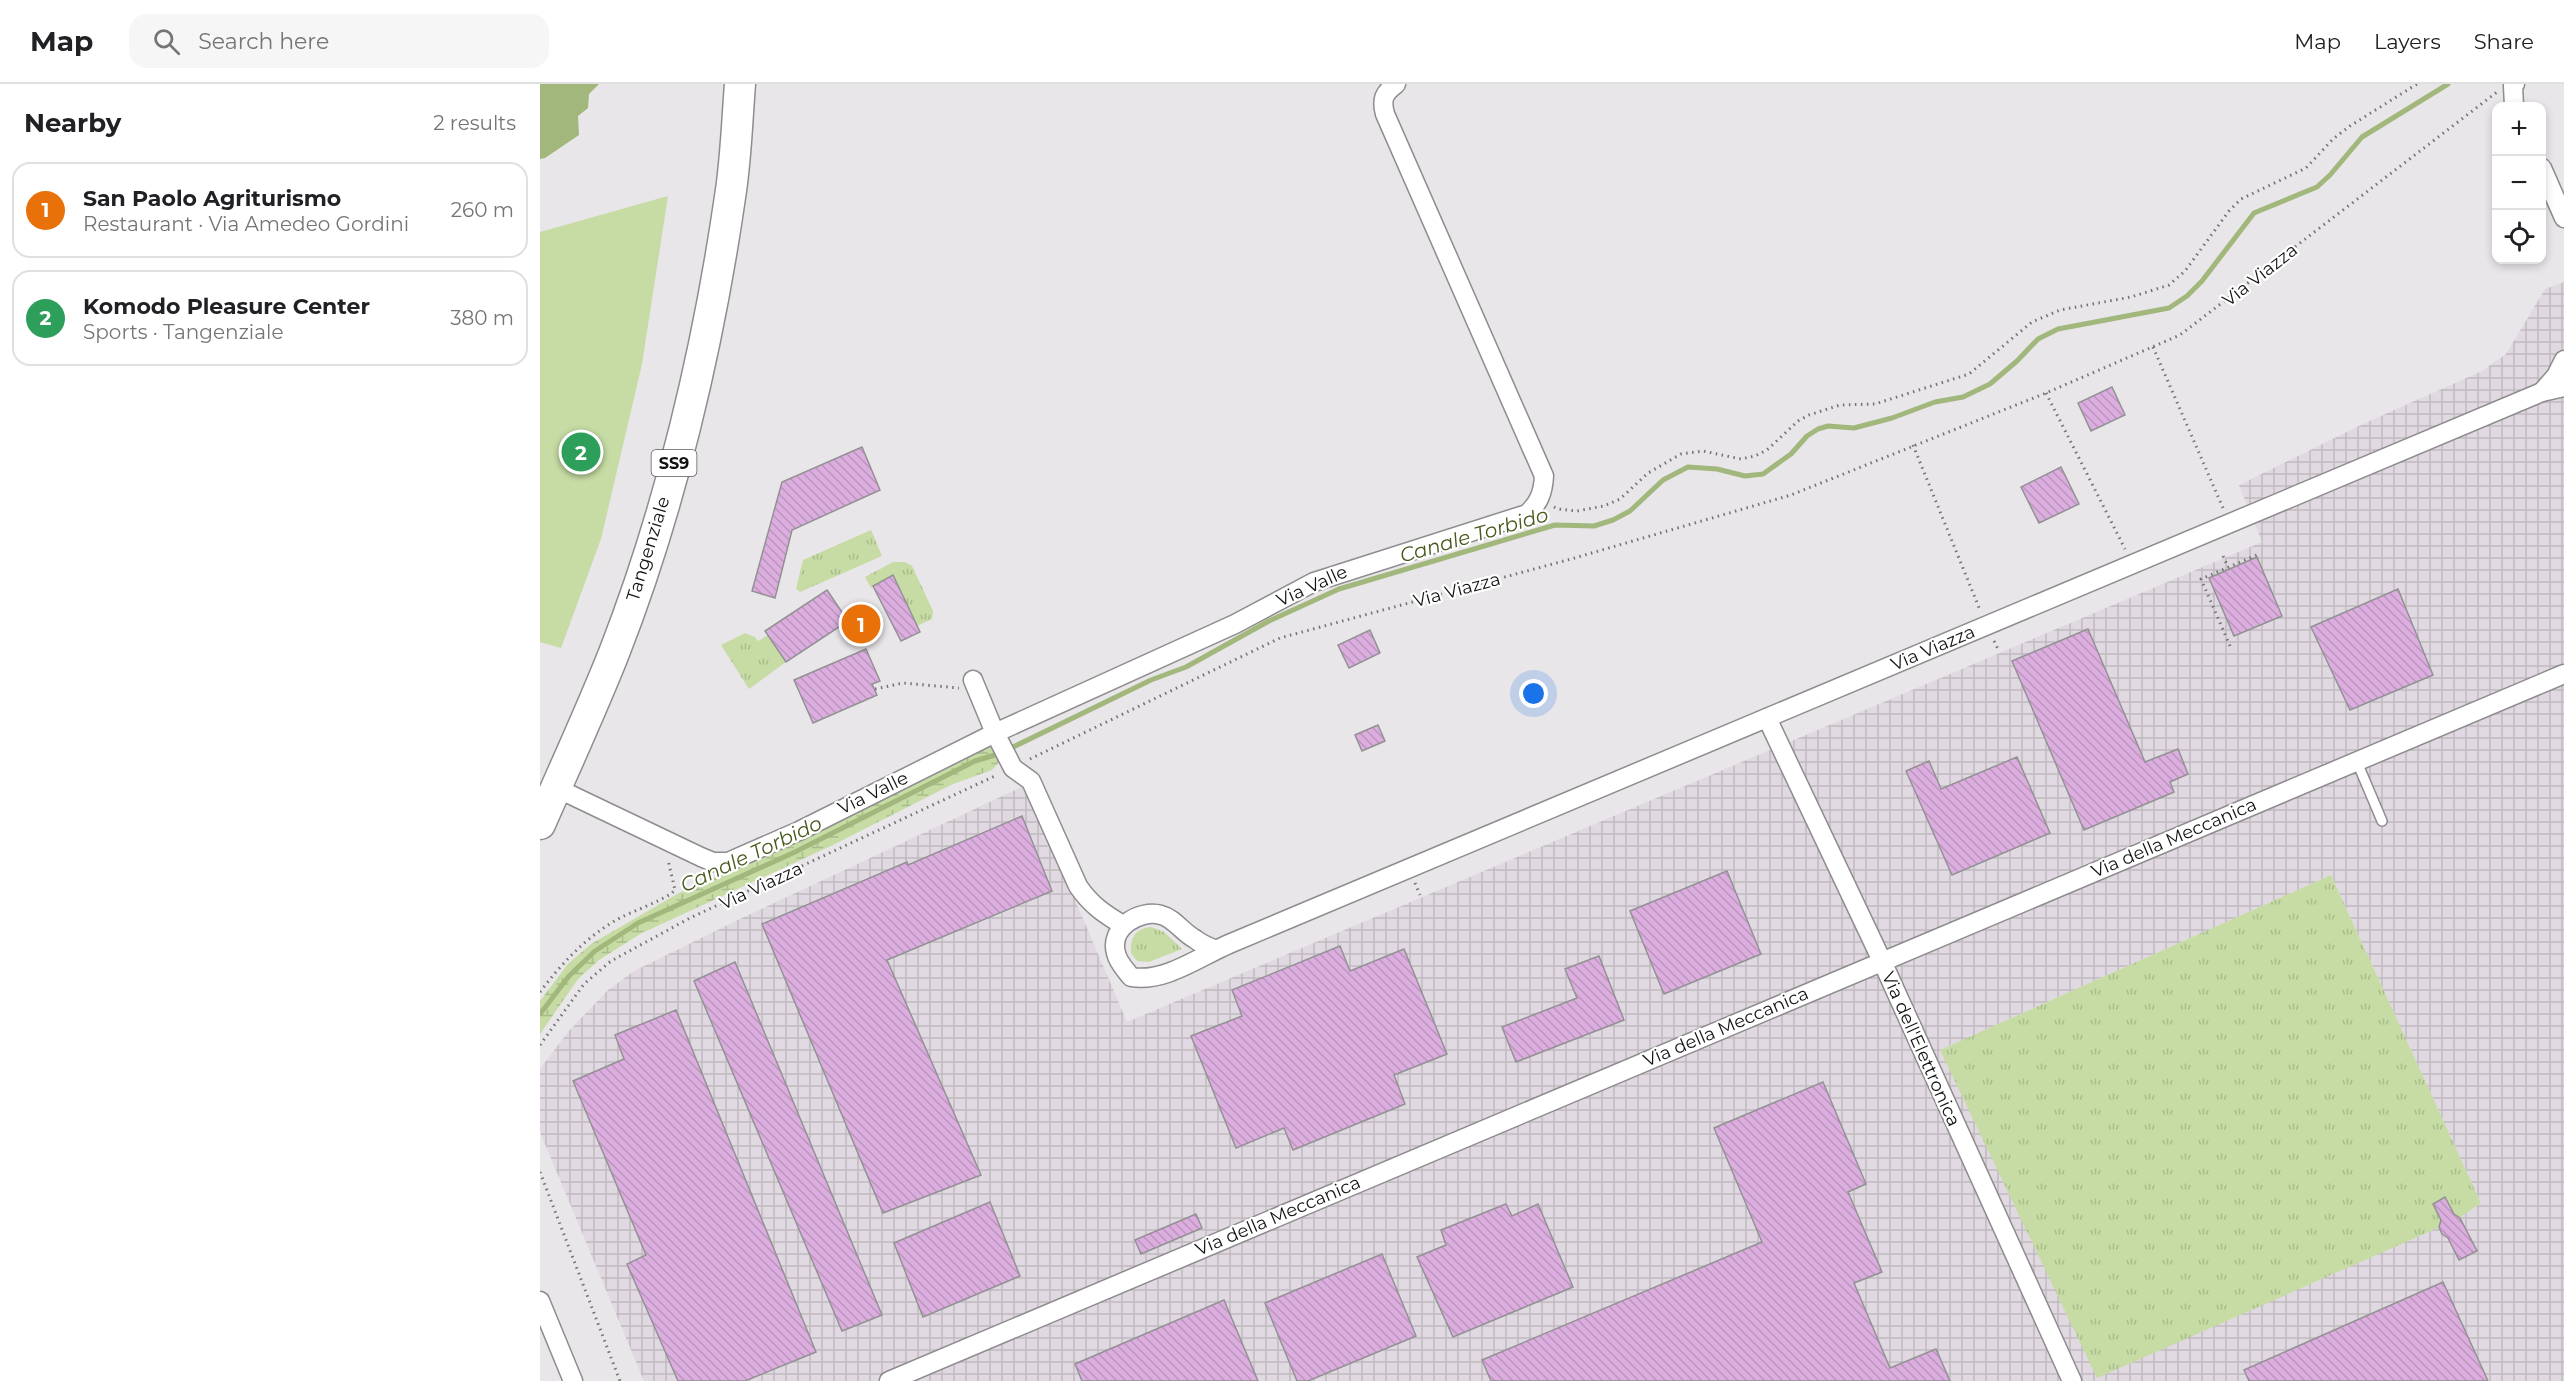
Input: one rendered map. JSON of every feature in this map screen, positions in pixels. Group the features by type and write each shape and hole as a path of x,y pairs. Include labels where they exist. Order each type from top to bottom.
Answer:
{"main road":[{"name":"Tangenziale","path":"540,824 614,653 645,565 671,476 706,337 731,195 740,84"}],"street":[{"path":"1396,84 1385,93 1382,104 1385,114 1544,476 1544,490"},
{"path":"2514,85 2514,102"},
{"path":"2546,179 2564,218"},
{"path":"2542,392 2556,376 2564,360"},
{"name":"Via Viazza","path":"1123,925 1117,937 1115,952 1131,977 1145,980 1161,975 2542,392 2564,387"},
{"name":"Via Valle","path":"569,794 713,862 729,862 799,831 995,733 1235,624 1314,582 1527,514 1537,505 1544,490"},
{"name":"Via della Meccanica","path":"889,1381 2564,674"},
{"path":"969,684 1013,768 1031,781 1077,886 1087,900 1101,912 1123,925 1137,917 1151,913 1163,915 1194,939 1216,950"},
{"name":"Via dell'Elettronica","path":"1767,718 1882,961 2072,1381"},
{"path":"540,1301 573,1381"}],"lane":[{"path":"2357,762 2382,821"}],"path":[{"path":"1544,490 1553,506 1558,509 1577,511 1604,506 1620,499 1648,473 1681,454 1702,451 1741,459 1755,456 1767,450 1798,421 1824,409 1840,405 1875,404 1969,374 2032,322 2060,310 2131,297 2169,285 2185,271 2229,211 2241,199 2306,168 2333,139 2350,126 2417,84"},
{"name":"Via Viazza","path":"540,1045 584,984 611,961 690,918 1013,768 1280,638 1571,559 1791,495 2046,393 2180,335 2495,93 2514,85"},
{"path":"2153,347 2229,524"},
{"path":"2046,393 2132,564"},
{"name":"Via Viazza","path":"1913,445 1987,625"},
{"path":"2230,646 2201,579 2259,554"},
{"path":"2223,556 2228,567"},
{"path":"874,689 903,683 969,684"},
{"path":"540,992 566,960 592,937 616,921 675,890 671,842"},
{"path":"540,1172 620,1381"}],"shaded area":[{"path":"540,84 599,84 589,94 588,108 578,116 579,135 540,159"},
{"path":"2564,282 2564,1381 644,1381 540,1132 540,1069 568,1032 608,990 634,971 1026,785 1127,1022 2262,542 2239,485 2363,424 2482,371 2506,354 2545,289","holes":["2331,875 2481,1203 2458,1219 1940,1050"]}],"green space":[{"path":"668,196 642,364 601,539 561,648 540,642 540,232"},
{"path":"871,530 882,556 800,592 796,589 803,560"},
{"path":"893,562 905,562 912,566 933,611 932,619 917,626 893,575 871,588 865,577"},
{"path":"745,633 755,637 758,641 768,635 786,662 749,689 721,645"},
{"path":"989,747 995,747 1001,760 992,770 953,784 833,845 640,934 599,960 578,979 540,1034 540,1001 568,964 591,944 679,893 799,841 883,795"},
{"path":"2331,875 2481,1203 2458,1219 2097,1378 1940,1050"},
{"path":"1151,927 1164,932 1182,949 1149,962 1137,961 1131,953 1131,942 1137,932"}],"building":[{"path":"2112,387 2125,415 2091,431 2078,403"},
{"path":"862,447 880,490 792,530 775,598 752,591 782,482"},
{"path":"2061,467 2079,504 2039,523 2021,487"},
{"path":"2257,557 2282,616 2234,636 2209,578"},
{"path":"893,575 920,632 901,641 873,586"},
{"path":"2398,589 2433,675 2350,710 2311,627"},
{"path":"827,590 848,621 786,662 765,631"},
{"path":"2088,629 2145,762 2178,749 2188,774 2170,782 2174,792 2084,830 2012,661"},
{"path":"1370,630 1380,653 1349,668 1338,645"},
{"path":"866,649 880,681 872,684 877,695 813,723 794,680"},
{"path":"1378,725 1385,741 1362,751 1355,735"},
{"path":"2017,757 2050,833 1952,875 1906,771 1929,761 1941,789"},
{"path":"1022,816 1052,891 887,960 981,1175 883,1213 762,924"},
{"path":"1727,871 1761,954 1664,994 1630,911"},
{"path":"1340,946 1350,971 1404,949 1447,1054 1394,1075 1405,1104 1293,1150 1284,1128 1236,1148 1191,1036 1242,1016 1232,990"},
{"path":"1599,956 1624,1020 1516,1062 1502,1027 1577,998 1565,969"},
{"path":"735,962 882,1315 842,1331 694,981"},
{"path":"676,1010 816,1352 745,1381 678,1381 627,1264 646,1255 573,1081 624,1059 615,1035"},
{"path":"1823,1082 1866,1184 1848,1192 1882,1272 1854,1283 1890,1368 1936,1349 1950,1381 1491,1381 1482,1360 1762,1242 1714,1128"},
{"path":"2445,1197 2454,1214 2460,1218 2477,1251 2459,1260 2448,1238 2442,1234 2439,1227 2441,1220 2433,1204"},
{"path":"990,1202 1020,1276 923,1317 894,1243"},
{"path":"1506,1204 1512,1216 1538,1204 1573,1287 1453,1337 1417,1257 1446,1245 1441,1230"},
{"path":"1196,1214 1202,1228 1141,1254 1135,1240"},
{"path":"1382,1254 1416,1336 1308,1381 1297,1381 1265,1303"},
{"path":"2443,1282 2488,1381 2249,1381 2244,1370"},
{"path":"1224,1300 1258,1381 1082,1381 1075,1364"}],"waterway":[{"name":"Canale Torbido","path":"1009,749 1151,680 1186,667 1269,621 1339,589 1555,525 1594,526 1613,520 1630,511 1663,480 1688,467 1717,469 1745,476 1763,474 1791,454 1807,436 1818,429 1828,426 1854,428 1892,418 1935,402 1963,397 1990,384 2038,339 2058,329 2169,308 2187,296 2202,281 2254,213 2317,187 2362,137 2448,84"},
{"name":"Canale Torbido","path":"540,1014 569,976 595,951 638,923 795,852 975,761 998,754"}],"place":[{"name":"Komodo Pleasure Center","path":"581,452"},
{"name":"San Paolo Agriturismo","path":"861,624"}]}
